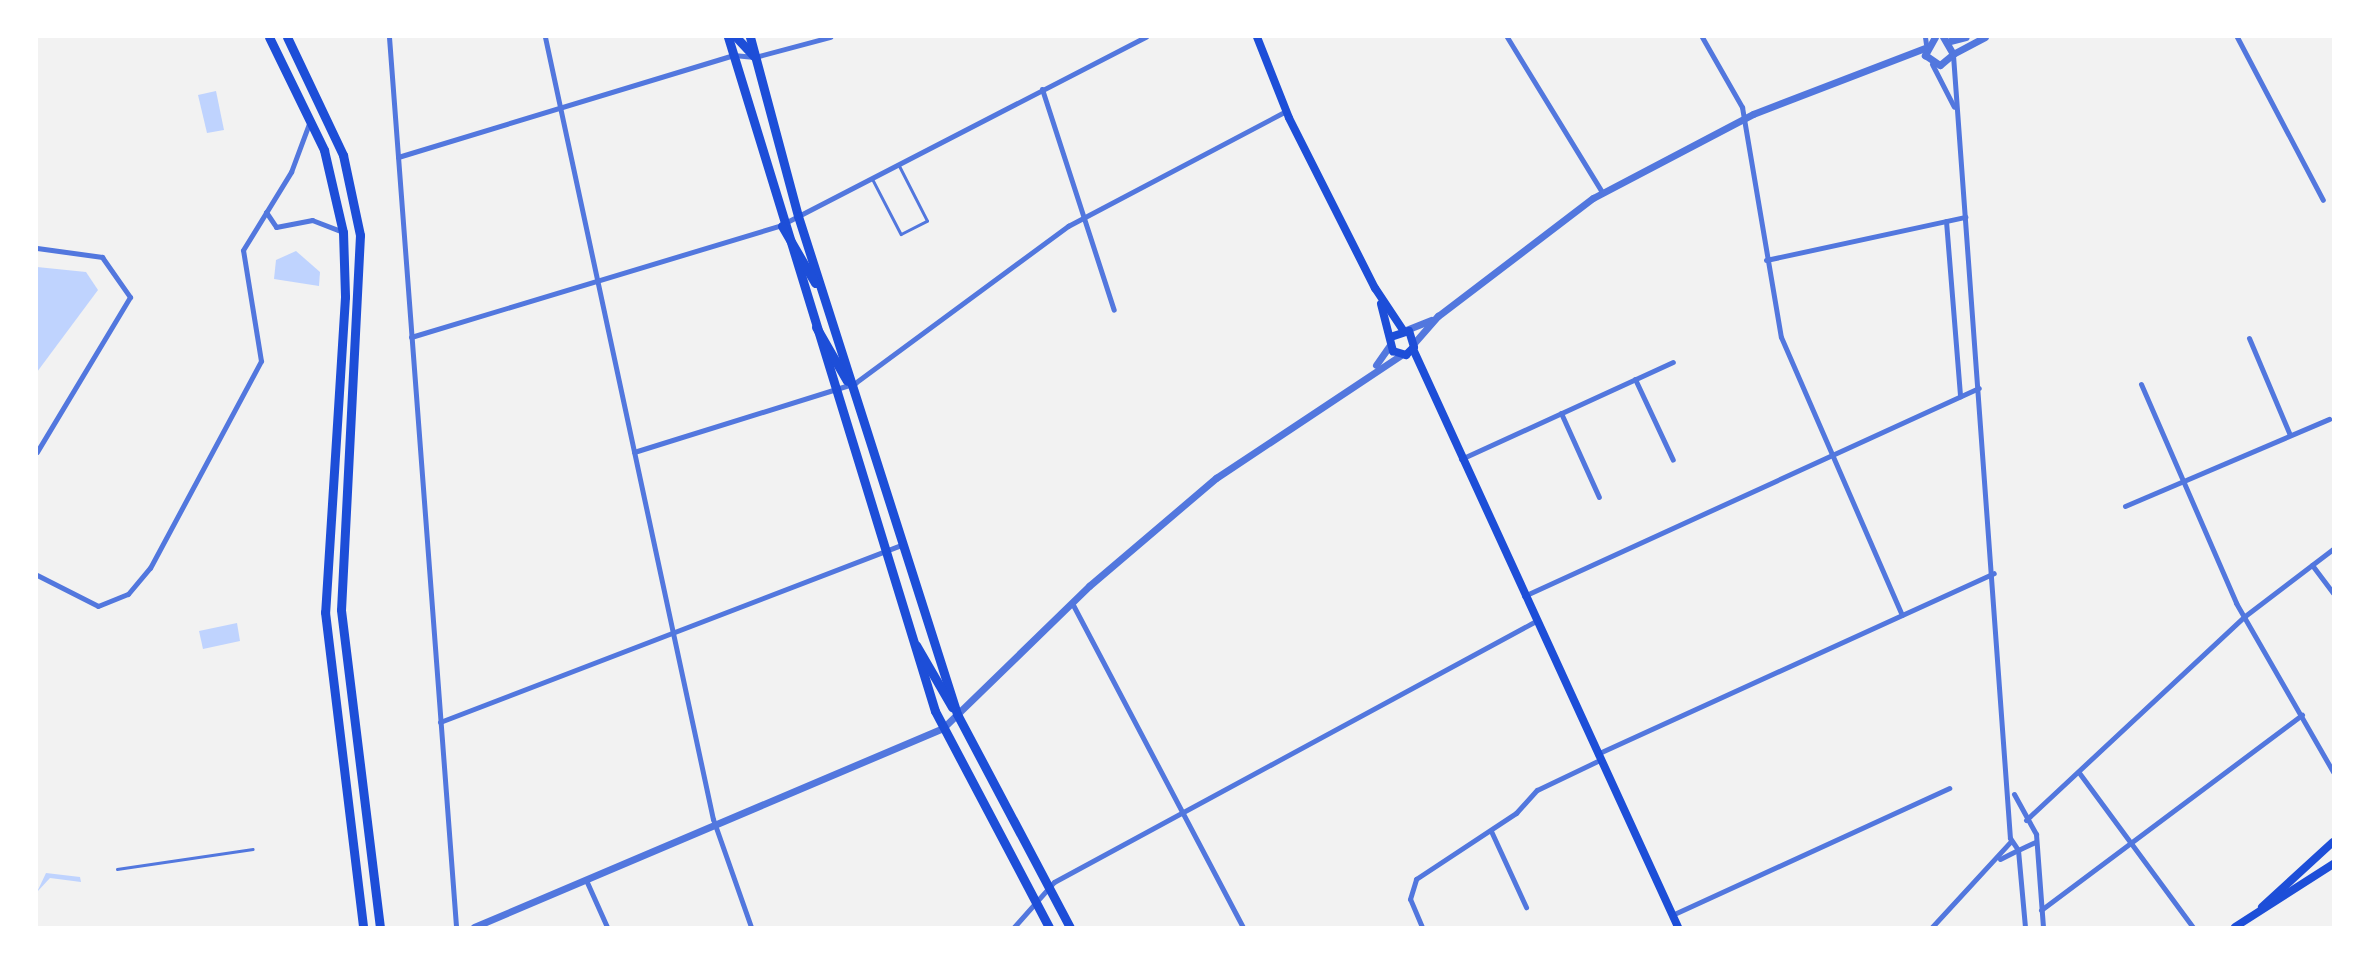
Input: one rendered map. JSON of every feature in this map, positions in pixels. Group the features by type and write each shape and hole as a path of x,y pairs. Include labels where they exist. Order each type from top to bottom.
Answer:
{"main road":[{"path":"269,37 311,118 333,176 343,232 345,297 325,612 363,927"},
{"path":"287,37 346,163 360,235 341,610 380,927"},
{"path":"728,37 781,225 913,642 944,727 1049,927"},
{"path":"736,37 755,57"},
{"path":"750,37 798,216 957,714"},
{"path":"1257,37 1286,111 1375,288 1414,346 1422,375 1678,927"},
{"path":"781,225 822,292"},
{"path":"1375,288 1391,341 1422,375"},
{"path":"811,320 851,385"},
{"path":"1391,341 1404,330"},
{"path":"1402,355 1414,346"},
{"path":"913,642 957,714 1070,927"},
{"path":"2262,907 2333,842"},
{"path":"2235,927 2262,907 2333,864"}],"street":[{"path":"389,37 456,927"},
{"path":"545,37 715,825 751,927"},
{"path":"398,157 733,55 755,57 830,37"},
{"path":"411,337 781,225 1146,37"},
{"path":"1507,37 1602,192"},
{"path":"1702,37 1744,118 1781,337 1902,615"},
{"path":"1414,346 1438,317 1602,192 1744,118 1906,59 1934,37"},
{"path":"1932,927 1992,865 2011,841 2012,830 2011,788 1953,55 1947,39 1966,37"},
{"path":"1906,59 1943,65 1953,55 1985,37"},
{"path":"2237,37 2323,200"},
{"path":"1925,43 1931,62 1956,113"},
{"path":"1042,89 1114,310"},
{"path":"634,452 851,385 1084,218 1286,111"},
{"path":"37,575 98,606 128,594 150,568 261,361 242,258 311,118"},
{"path":"266,212 276,227 312,220 343,232"},
{"path":"1766,260 1965,217"},
{"path":"1947,221 1960,396"},
{"path":"37,248 102,257 130,298 37,452"},
{"path":"1404,330 1438,317"},
{"path":"2249,338 2290,435"},
{"path":"1370,371 1391,341"},
{"path":"474,927 944,727 1072,603 1216,478 1370,371 1402,355"},
{"path":"1461,459 1673,362"},
{"path":"1635,379 1673,460"},
{"path":"2141,384 2245,616 2333,772"},
{"path":"1524,596 1979,388"},
{"path":"1561,413 1599,497"},
{"path":"2125,506 2329,419"},
{"path":"440,722 902,545"},
{"path":"2012,830 2048,804 2245,616 2333,549"},
{"path":"2312,565 2333,593"},
{"path":"1422,927 1408,889 1491,831 1537,790 1599,757 1994,573"},
{"path":"1072,603 1243,927"},
{"path":"1014,927 1037,905 1049,888 1536,621"},
{"path":"2041,909 2302,715"},
{"path":"2080,774 2193,927"},
{"path":"1672,915 1949,788"},
{"path":"2011,788 2026,820 2034,827"},
{"path":"2043,927 2034,827 2048,804"},
{"path":"1491,831 1526,906"},
{"path":"2011,841 2018,850 2025,927"},
{"path":"1992,865 2035,842"},
{"path":"586,880 607,927"}],"lane":[{"path":"872,178 901,234 927,221 898,164"},
{"path":"117,869 253,849"}],"water":[{"path":"216,91 224,130 207,133 198,95"},
{"path":"296,251 320,272 319,286 274,279 276,260"},
{"path":"37,267 86,272 98,290 37,372"},
{"path":"237,623 240,641 203,649 199,631"},
{"path":"46,873 80,877 81,882 50,878 37,892"}]}
